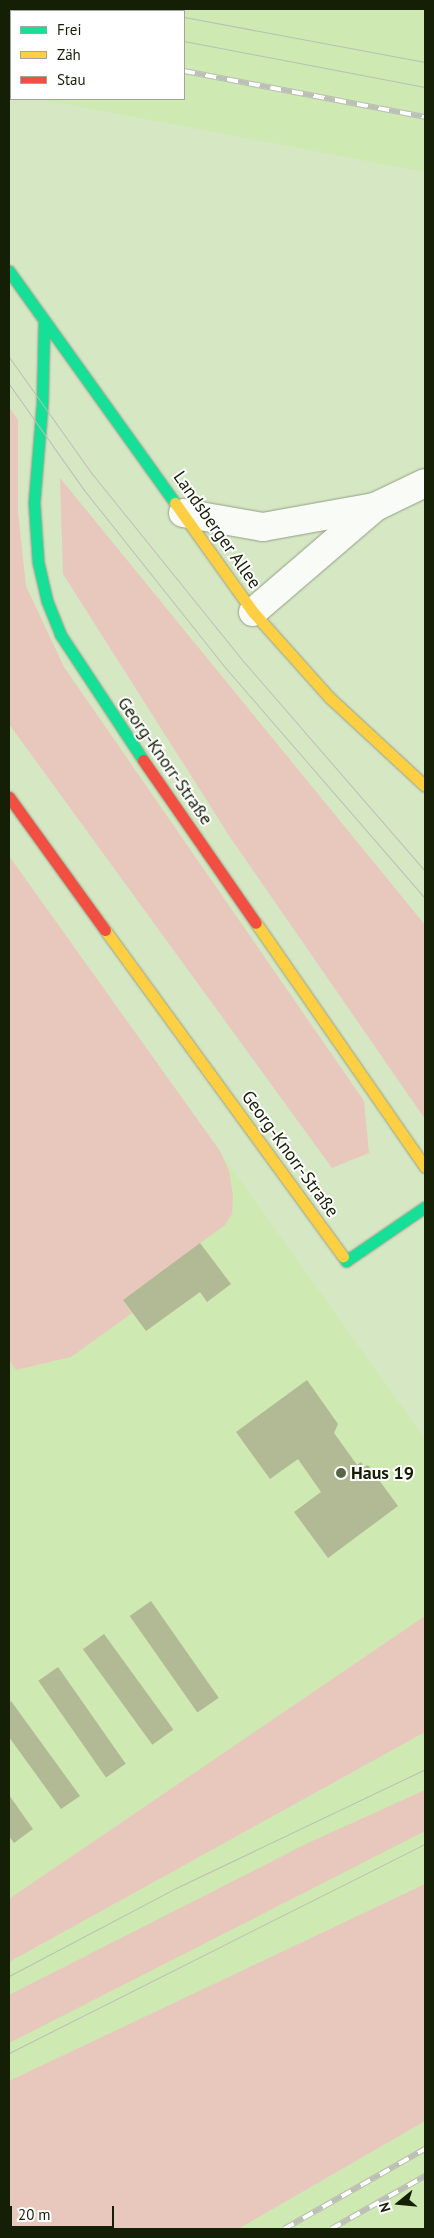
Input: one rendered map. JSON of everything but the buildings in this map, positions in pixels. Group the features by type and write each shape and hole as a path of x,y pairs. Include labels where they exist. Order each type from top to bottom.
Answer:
{"street":[{"name":"Landsberger Allee","path":"9,271 253,612 330,698 425,786"},
{"name":"Georg-Knorr-Straße","path":"44,320 42,405 34,503 38,562 47,601 60,634 85,676 425,1167"},
{"path":"253,612 375,507 425,482"},
{"path":"183,513 263,527 375,507"},
{"name":"Georg-Knorr-Straße","path":"9,796 346,1261 425,1207"}],"shaded area":[{"path":"9,9 425,9 425,172 45,100 185,100 185,10 10,10 9,93"},
{"path":"9,407 18,420 18,512 26,586 64,667 364,1101 369,1153 332,1168 9,724"},
{"path":"60,478 425,925 425,1119 230,837 63,574"},
{"path":"9,856 425,1439 425,1616 9,1899"},
{"path":"9,856 220,1151 229,1171 233,1196 232,1214 225,1225 123,1300 132,1313 71,1357 16,1370 9,1360"},
{"path":"425,1616 425,1732 9,1962 9,1899"},
{"path":"425,1732 425,1884 9,2081 9,1962"},
{"path":"425,1790 425,1831 9,2043 9,1995 308,1843"},
{"path":"425,1884 425,2121 238,2229 9,2229 9,2081"},
{"path":"425,2121 425,2229 238,2229"}],"tram line":[{"path":"15,9 22,10"},
{"path":"139,9 146,10"},
{"path":"185,17 425,62"},
{"path":"185,41 425,87"},
{"path":"9,357 93,475 244,662 425,871"},
{"path":"9,384 84,490 223,665 425,898"},
{"path":"9,1976 176,1888 425,1769"},
{"path":"9,2053 425,1844"}],"railway":[{"path":"185,71 425,117"},
{"path":"284,2229 425,2149"},
{"path":"331,2229 425,2176"}],"traffic: fast":[{"path":"9,271 175,503"},
{"path":"44,320 42,405 34,503 38,562 47,601 60,634 143,760"},
{"path":"343,1256 346,1261 425,1207"}],"traffic: slow":[{"path":"175,503 253,612 330,698 425,786"},
{"path":"256,923 425,1167"},
{"path":"105,930 343,1256"}],"traffic: jam":[{"path":"143,760 256,923"},
{"path":"9,797 105,930"}],"place":[{"name":"Haus 19","path":"341,1473"}]}
